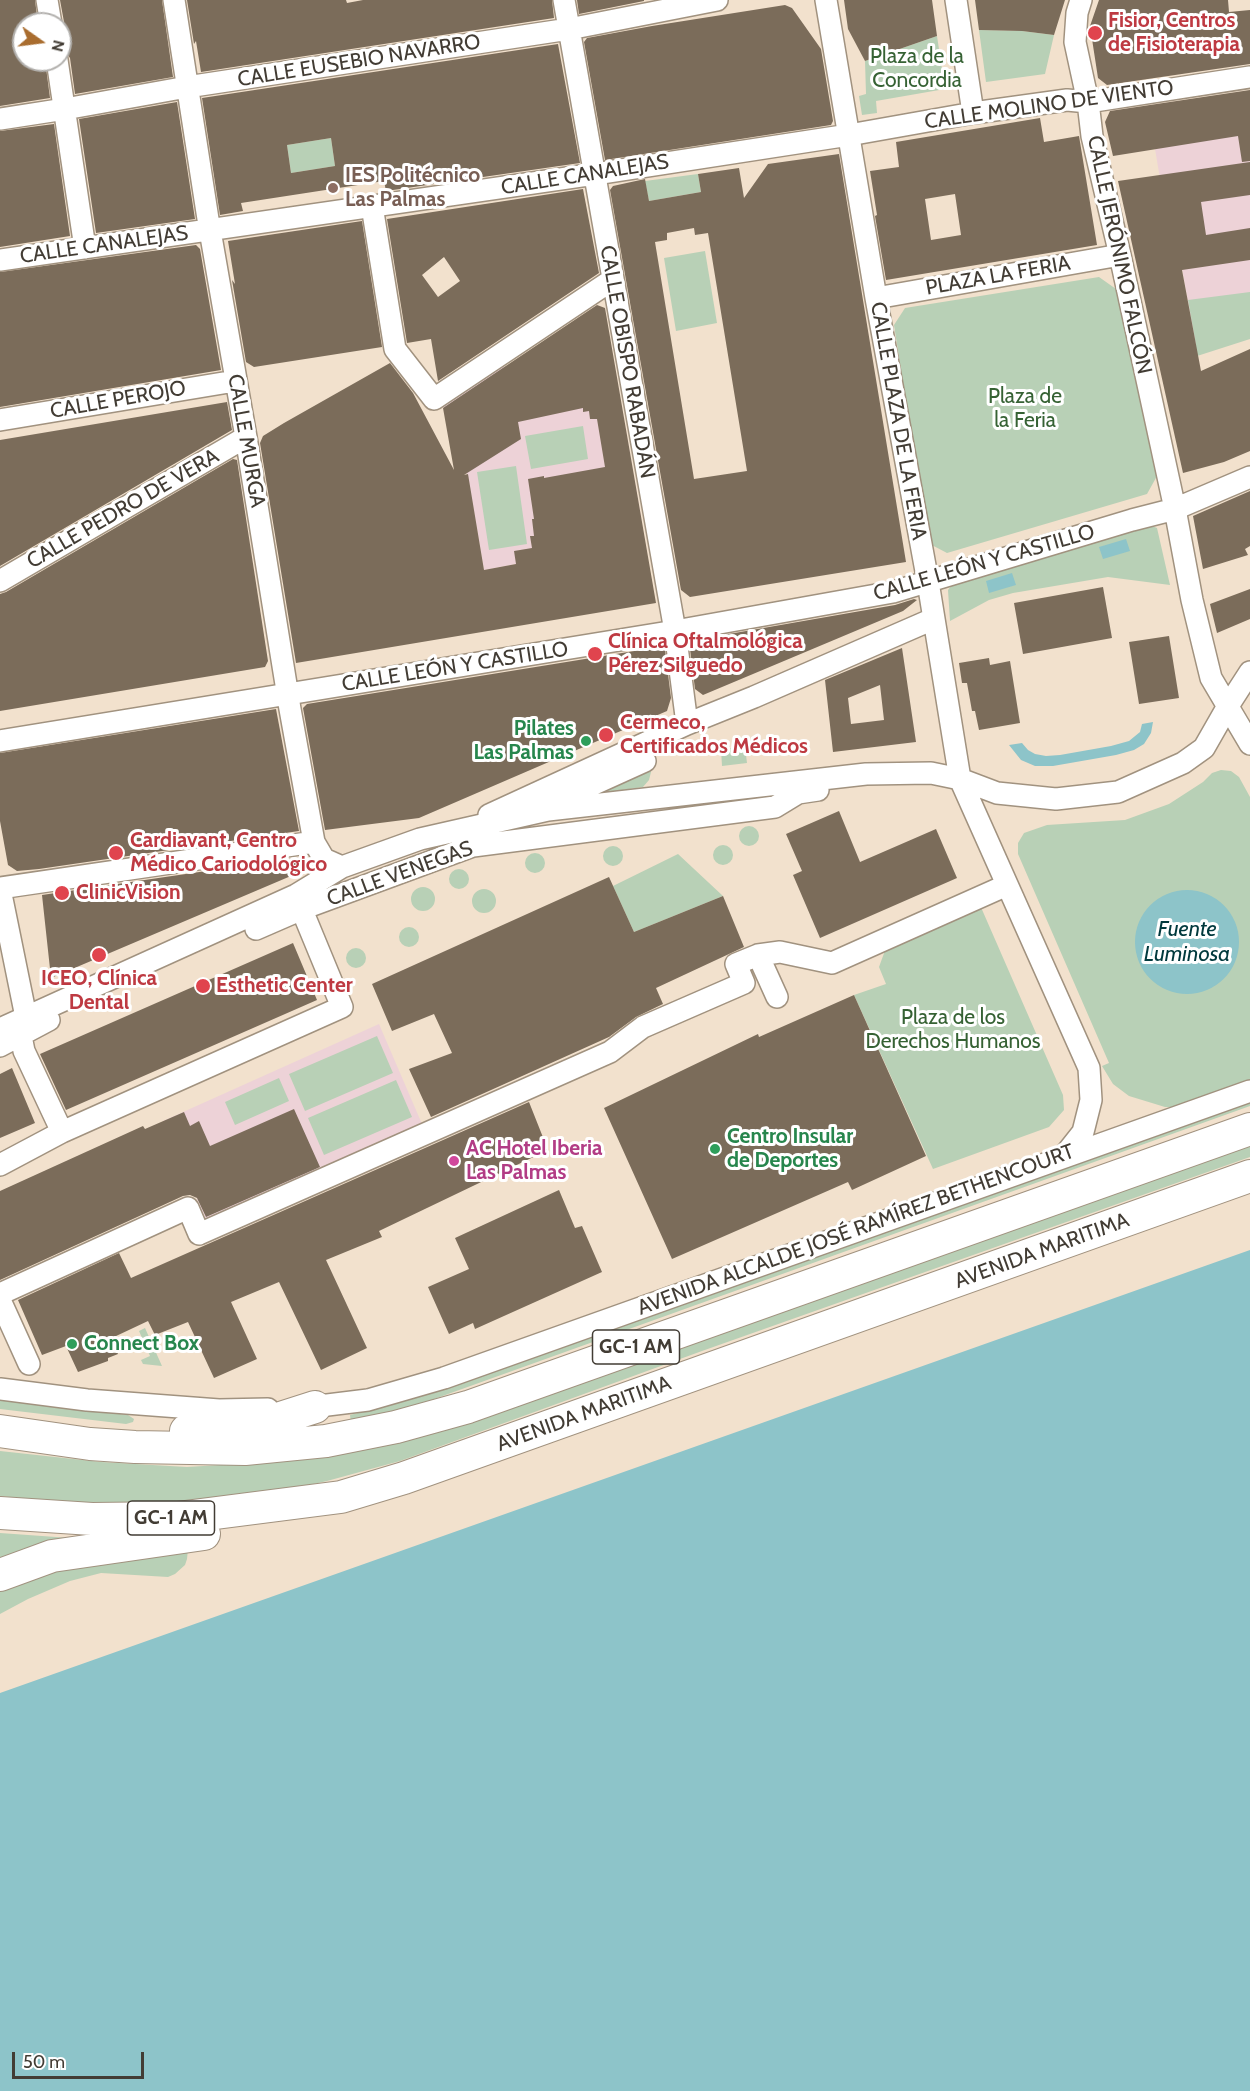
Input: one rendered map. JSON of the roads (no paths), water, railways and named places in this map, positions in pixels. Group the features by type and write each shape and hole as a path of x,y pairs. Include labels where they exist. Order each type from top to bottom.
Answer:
{"highway":[{"name":"GC-1 AM","path":"0,1429 90,1444 245,1449 326,1441 396,1427 468,1407 1250,1129"},
{"name":"AVENIDA MARITIMA","path":"0,1513 92,1519 177,1518 341,1497 404,1478 1250,1176"},
{"path":"0,1429 97,1427 191,1431 265,1423 315,1407"},
{"path":"0,1575 52,1556 266,1525 341,1497"}],"street":[{"name":"CALLE MURGA","path":"174,0 235,381 314,842"},
{"name":"CALLE OBISPO RABADÁN","path":"564,0 675,631 687,724"},
{"name":"CALLE EUSEBIO NAVARRO","path":"0,118 569,29 717,0"},
{"name":"CALLE PLAZA DE LA FERIA","path":"826,0 876,298 928,582 960,779 1089,1068 1091,1100 1083,1132 1063,1157"},
{"path":"956,0 973,113"},
{"name":"CALLE JERÓNIMO FALCÓN","path":"1081,0 1077,14 1075,42 1088,102 1092,136 1175,509"},
{"path":"59,72 86,248"},
{"name":"CALLE MOLINO DE VIENTO","path":"849,135 1067,99 1088,102 1250,77"},
{"name":"CALLE CANALEJAS","path":"0,260 849,135"},
{"path":"372,206 395,349 434,399 612,279"},
{"name":"PLAZA LA FERIA","path":"876,298 1120,255"},
{"name":"CALLE PEROJO","path":"0,420 235,381"},
{"name":"CALLE PEDRO DE VERA","path":"0,581 246,437"},
{"name":"CALLE LEÓN Y CASTILLO","path":"0,741 675,631 893,592 1175,509 1250,477"},
{"path":"1175,509 1192,600 1211,678 1250,744"},
{"name":"CALLE VENEGAS","path":"454,832 566,778 687,724 933,619"},
{"name":"CALLE VENEGAS","path":"299,902 342,867 420,839 548,810 866,774 931,773 960,779 997,793 1056,799 1118,792 1183,763 1204,748 1247,678"},
{"path":"548,810 561,798 645,761"},
{"name":"CALLE VENEGAS","path":"0,1046 23,1027 299,902 472,846 775,807 798,793 931,773"},
{"path":"566,778 595,782"},
{"path":"62,1132 24,1051 23,1027 0,888 314,842 324,859 342,867"},
{"path":"0,1294 188,1208 199,1233 610,1052 643,1027 744,983 736,964 758,955 780,952 832,963 1007,885"},
{"path":"0,1165 62,1132 342,1007 299,902"},
{"path":"758,955 777,997"},
{"name":"CALLE VENEGAS","path":"0,1029 23,1027"},
{"name":"AVENIDA ALCALDE JOSÉ RAMÍREZ BETHENCOURT","path":"0,1389 87,1400 219,1410 315,1407 368,1400 444,1378 1250,1091"},
{"path":"0,1300 29,1364"}],"water":[{"path":"1126,539 1130,551 1103,559 1099,547"},
{"path":"1012,573 1016,585 989,593 986,581"},
{"path":"1153,722 1151,733 1144,744 1134,750 1053,766 1035,766 1021,760 1009,745 1022,743 1035,754 1060,755 1129,741 1140,732 1142,724"},
{"name":"Fuente Luminosa","path":"1187,890 1207,894 1224,905 1235,922 1239,942 1235,962 1224,979 1207,990 1187,994 1167,990 1150,979 1139,962 1135,942 1139,922 1150,905 1167,894"},
{"path":"1250,1250 1250,2091 0,2091 0,1693"}],"place":[{"name":"Fisior, Centros de Fisioterapia","path":"1095,33"},
{"name":"IES Politécnico Las Palmas","path":"333,188"},
{"name":"Clínica Oftalmológica Pérez Silguedo","path":"595,654"},
{"name":"Cermeco, Certificados Médicos","path":"606,735"},
{"name":"Pilates Las Palmas","path":"586,741"},
{"name":"Cardiavant, Centro Médico Cariodológico","path":"116,853"},
{"name":"ClinicVision","path":"62,893"},
{"name":"ICEO, Clínica Dental","path":"99,955"},
{"name":"Esthetic Center","path":"203,986"},
{"name":"Centro Insular de Deportes","path":"715,1149"},
{"name":"AC Hotel Iberia Las Palmas","path":"454,1161"},
{"name":"Connect Box","path":"72,1344"}],"park label":[{"name":"Plaza de la Concordia","path":"917,69"},
{"name":"Plaza de la Feria","path":"1025,409"},
{"name":"Plaza de los Derechos Humanos","path":"953,1030"}]}
